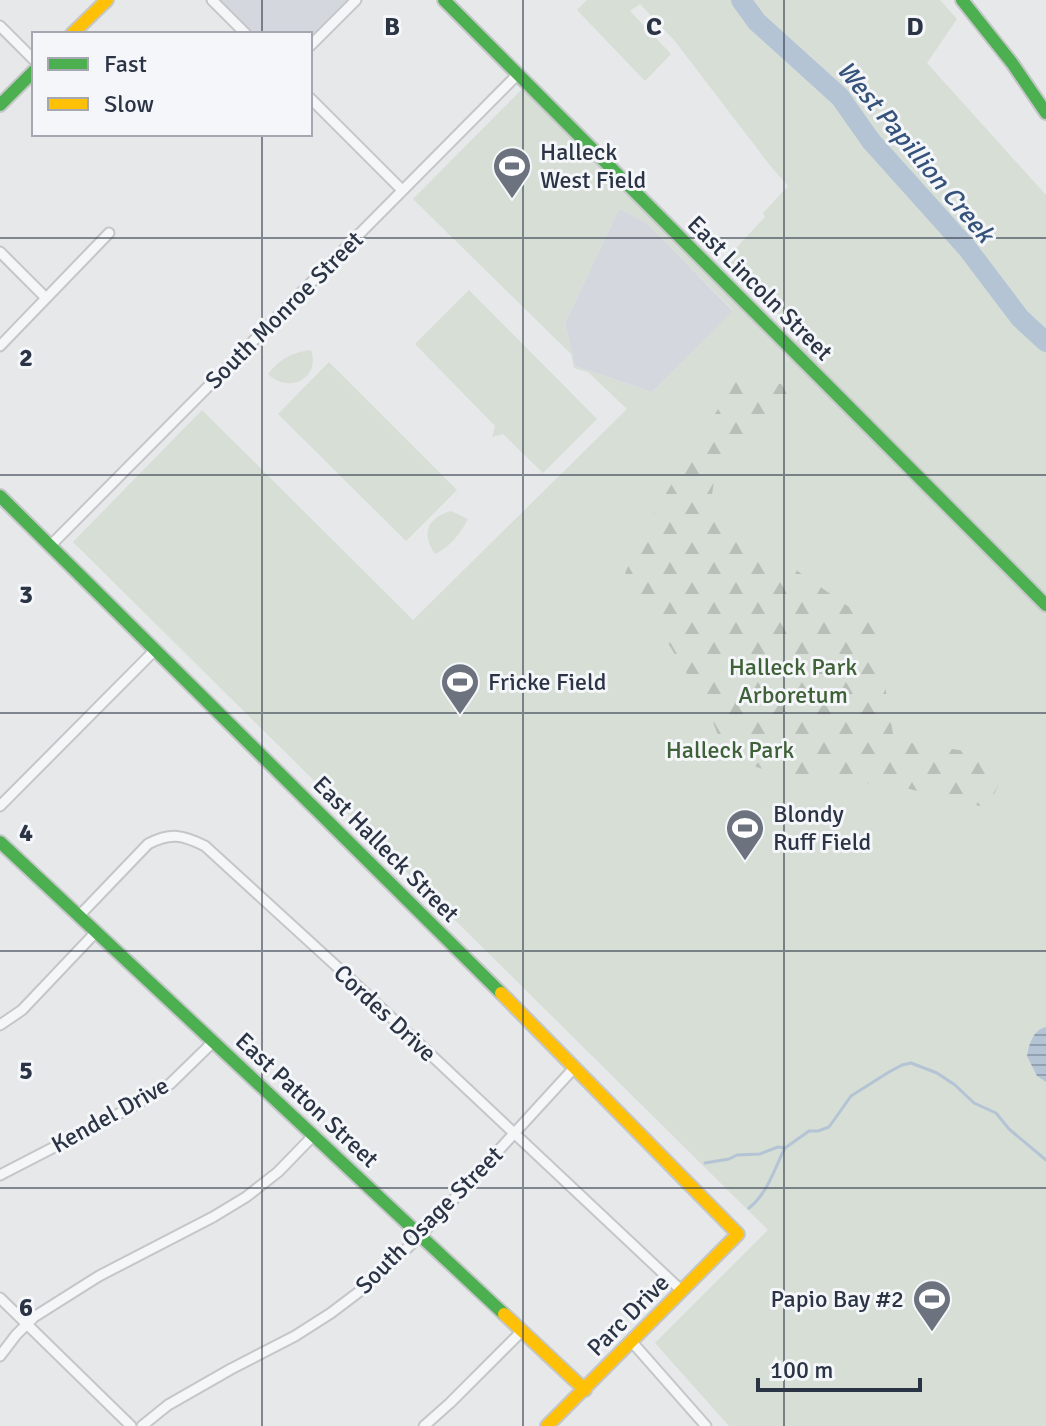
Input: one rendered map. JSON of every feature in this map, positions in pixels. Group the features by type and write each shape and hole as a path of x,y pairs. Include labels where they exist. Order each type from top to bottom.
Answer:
{"street":[{"path":"74,32 107,0"},
{"path":"212,0 244,32"},
{"path":"312,44 356,0"},
{"name":"East Lincoln Street","path":"444,0 1046,605"},
{"path":"962,0 1012,63 1046,113"},
{"path":"0,26 32,58"},
{"path":"0,105 32,73"},
{"name":"South Monroe Street","path":"50,546 518,74"},
{"path":"312,100 402,190"},
{"path":"0,346 109,233"},
{"path":"0,252 46,298"},
{"name":"East Halleck Street","path":"0,496 575,1067 738,1234"},
{"path":"0,806 155,650"},
{"name":"Cordes Drive","path":"79,916 148,844 173,836 189,838 205,846 682,1291"},
{"name":"East Patton Street","path":"0,842 585,1390"},
{"path":"0,1025 22,1010 96,932"},
{"name":"Kendel Drive","path":"0,1175 170,1084 212,1043"},
{"name":"South Osage Street","path":"142,1426 168,1405 295,1336 368,1285 420,1236 575,1067"},
{"path":"0,1356 42,1311 99,1276 246,1197 278,1172 313,1136"},
{"name":"Parc Drive","path":"547,1426 738,1234"},
{"path":"0,1298 131,1426"},
{"path":"424,1426 522,1331"},
{"path":"632,1342 706,1426"}],"shaded area":[{"path":"220,0 347,0 312,36 312,32 252,32"},
{"path":"619,209 646,222 733,311 652,392 575,366 565,323"}],"green space":[{"name":"Halleck Park","path":"587,0 940,0 957,19 927,63 1046,195 1046,1426 729,1426 655,1343 768,1230 73,542 202,410 413,620 627,409 588,372 574,368 571,354 413,199 533,78 796,342 801,337 724,261 765,217 763,213 788,186 674,40 640,4 630,11 671,54 645,81 577,10","holes":["619,209 646,222 733,310 652,392 575,366 565,323"]},
{"path":"469,290 597,419 543,473 503,434 492,437 495,426 415,344"},
{"path":"311,350 312,368 302,380 285,383 268,374 287,357"},
{"path":"329,362 457,490 406,541 278,414"},
{"name":"Halleck Park Arboretum","path":"736,380 806,386 762,427 714,480 710,510 875,625 894,740 1010,758 988,808 889,784 798,781 727,757 706,705 625,573 657,508"},
{"path":"451,511 468,519 454,539 435,554 428,539 429,527 436,518"}],"water":[{"path":"1046,1027 1046,1082 1037,1076 1027,1056 1035,1034"}],"waterway":[{"name":"West Papillion Creek","path":"741,0 757,22 840,97 871,141 967,248 1020,318 1046,342"},
{"path":"705,1163 785,1148 809,1131 829,1127 851,1096 889,1072 911,1063 937,1073 974,1103 996,1113 1009,1129 1046,1160"},
{"path":"749,1208 766,1188 785,1148"}],"traffic: fast":[{"path":"444,0 1046,605"},
{"path":"962,0 1012,63 1046,113"},
{"path":"0,105 32,73"},
{"path":"0,496 501,993"},
{"path":"0,842 504,1314"}],"traffic: slow":[{"path":"74,32 107,0"},
{"path":"501,993 738,1234 547,1426"},
{"path":"504,1314 585,1390"}],"place":[{"name":"Halleck West Field","path":"512,200"},
{"name":"Fricke Field","path":"460,716"},
{"name":"Blondy Ruff Field","path":"745,862"},
{"name":"Papio Bay #2","path":"932,1333"}]}
